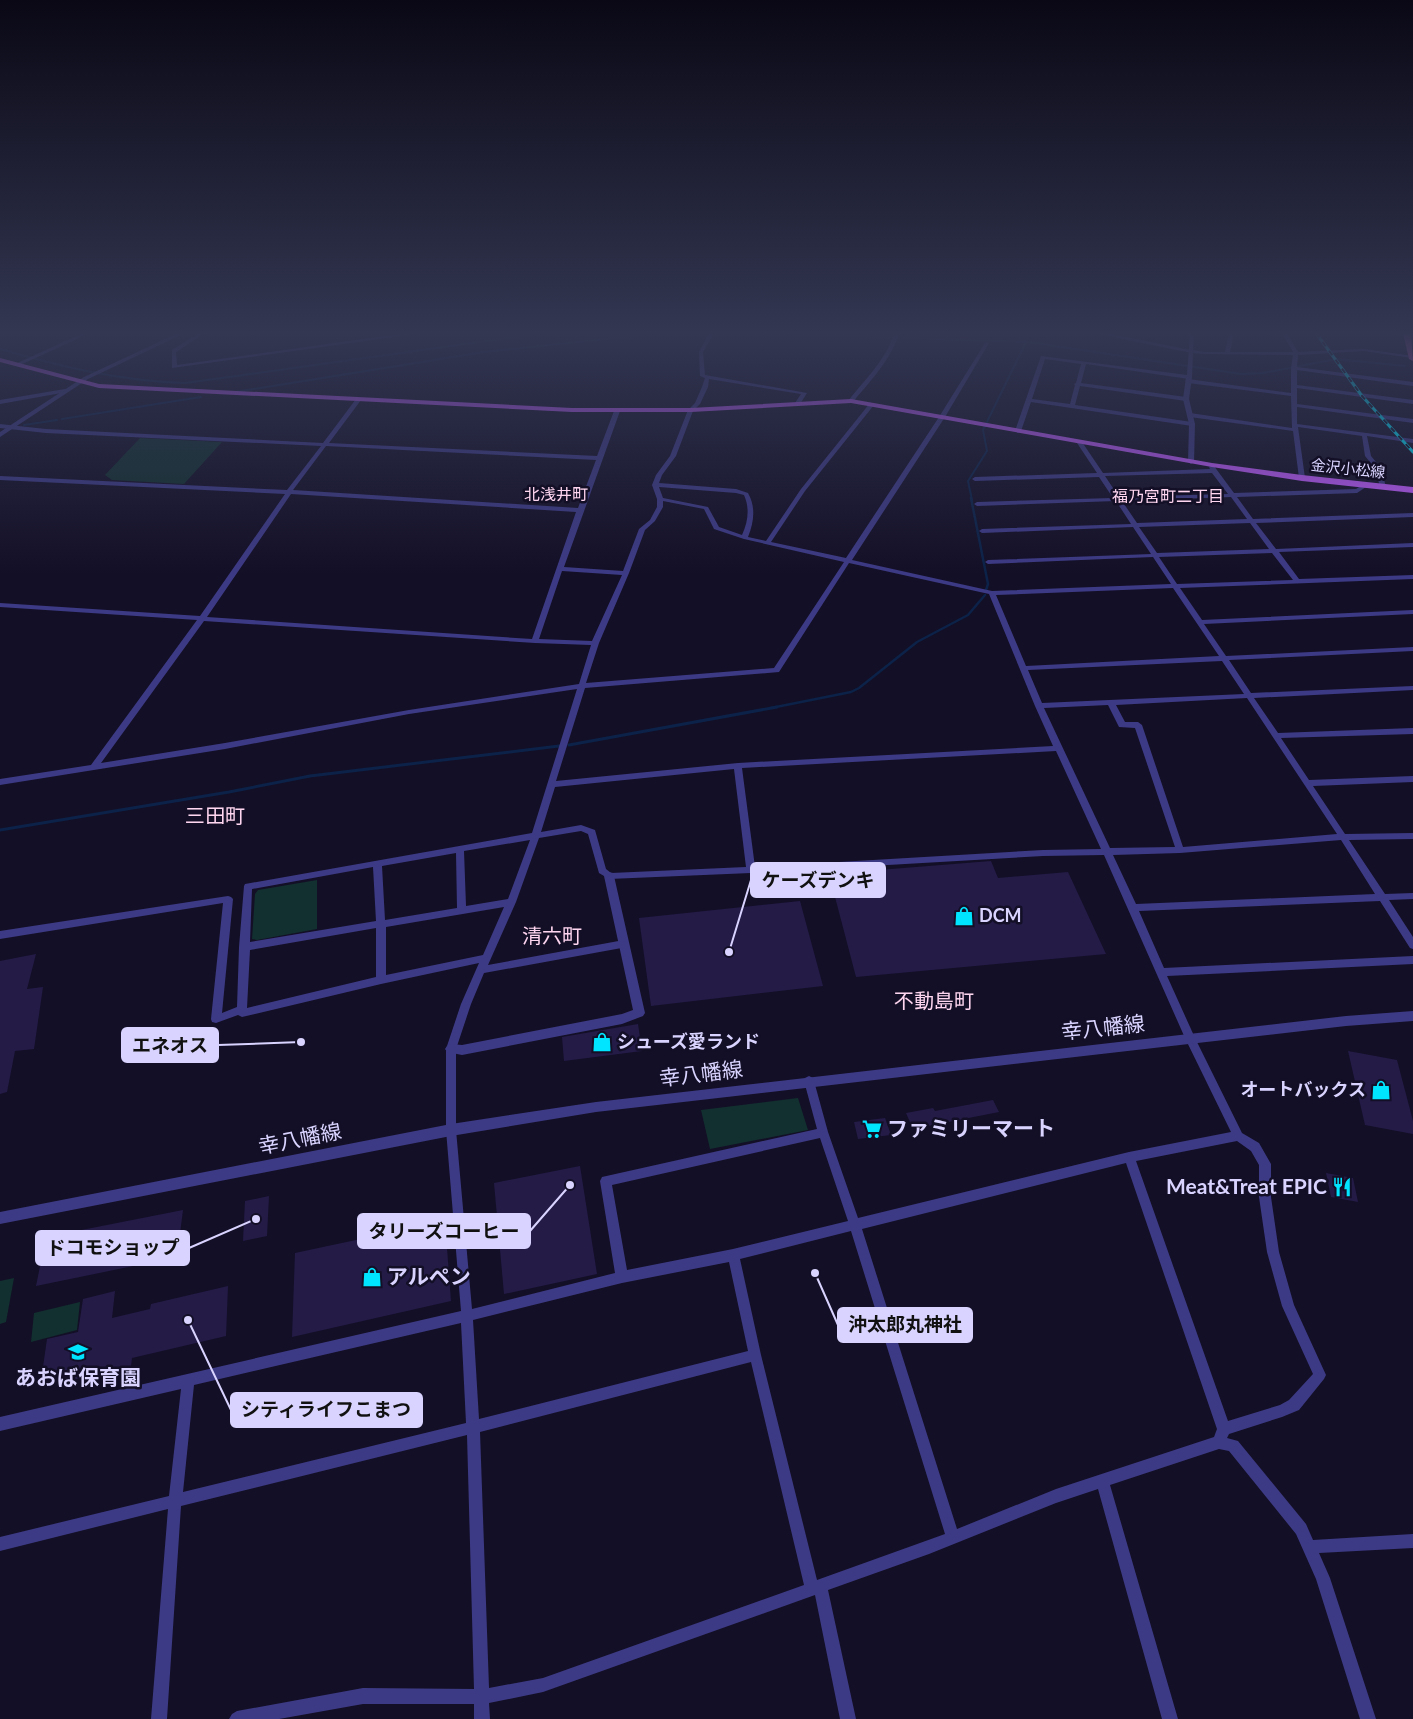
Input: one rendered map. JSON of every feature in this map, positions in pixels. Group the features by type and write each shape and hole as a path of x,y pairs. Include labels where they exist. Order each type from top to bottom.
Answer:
{"main road":[{"name":"金沢小松線","path":"922,413 1191,462 1213,468 1413,490"}],"street":[{"path":"0,435 33,413"},
{"path":"94,767 202,619 289,492 348,413"},
{"path":"536,641 559,569 616,413"},
{"path":"482,1719 473,1426 467,1316 451,1130 451,1049 466,1004 511,902 535,837 553,784 595,643 626,573 642,529 652,521 660,507 660,498 656,484 659,475 673,456 690,413"},
{"path":"768,542 802,490 864,413"},
{"path":"0,782 225,746 409,712 582,686 776,670 944,413"},
{"path":"1018,431 1024,413"},
{"path":"1116,413 1192,424"},
{"path":"1294,413 1302,478"},
{"path":"1355,413 1413,421"},
{"path":"1191,462 1192,424 1190,415 1413,441"},
{"path":"0,426 599,458"},
{"path":"1364,434 1368,456 1378,468 1383,487"},
{"path":"1080,443 1413,945"},
{"path":"975,479 1102,475 1213,468 1297,581"},
{"path":"0,478 289,492 580,510"},
{"path":"656,484 736,491 746,494 750,500 751,509 745,536"},
{"path":"977,504 1357,490 1366,485"},
{"path":"660,498 706,508 716,528 745,536 746,538 992,593 1413,576"},
{"path":"982,532 1413,515"},
{"path":"988,562 1413,545"},
{"path":"559,569 626,573"},
{"path":"236,1719 363,1696 482,1697 543,1685 953,1537 1056,1496 1102,1481 1222,1435 1294,1405 1320,1375 1288,1306 1273,1252 1265,1197 1265,1164 1255,1147 1238,1136 1190,1038 1134,908 1106,852 1039,706 992,593"},
{"path":"0,605 536,641 595,643"},
{"path":"1199,622 1413,612"},
{"path":"1024,668 1413,649"},
{"path":"1039,706 1413,688"},
{"path":"1111,703 1122,725 1138,725 1180,850"},
{"path":"1276,736 1413,731"},
{"path":"553,784 738,766 1058,748"},
{"path":"738,766 751,870"},
{"path":"1307,783 1413,778"},
{"path":"487,958 381,980 242,1013 248,886 460,851 581,828 592,832 602,871 610,876 1033,854 1180,850 1343,837 1413,836"},
{"path":"460,851 462,910"},
{"path":"377,864 381,922 381,980"},
{"path":"451,1049 462,1050 622,1019 639,1013 610,876"},
{"path":"1134,908 1413,896"},
{"path":"0,935 228,899 216,1019 242,1009"},
{"path":"244,947 381,922 511,902"},
{"path":"482,970 624,944"},
{"path":"1161,972 1413,960"},
{"name":"幸八幡線","path":"0,1218 451,1130 596,1107 1190,1038 1346,1021 1413,1016"},
{"path":"810,1081 823,1132 855,1225 953,1537"},
{"path":"622,1278 606,1181 823,1132"},
{"path":"0,1424 467,1316 622,1278 733,1255 1129,1157 1238,1136"},
{"path":"1129,1157 1222,1435 1301,1529 1323,1578 1368,1719"},
{"path":"733,1255 755,1356 816,1587 848,1719"},
{"path":"0,1544 755,1356"},
{"path":"159,1719 175,1501 188,1381"},
{"path":"1102,1481 1170,1719"},
{"path":"1309,1546 1413,1541"}],"green space":[{"path":"140,438 222,442 184,484 112,480 105,475"},
{"path":"317,880 317,929 257,940 252,939 255,894 258,890"},
{"path":"798,1098 808,1130 710,1149 701,1110"},
{"path":"14,1278 6,1322 0,1324 0,1281"},
{"path":"80,1302 77,1330 31,1342 34,1313"}],"building":[{"name":"DCM","path":"991,861 998,878 1068,872 1106,954 856,977 829,874"},
{"path":"800,901 823,986 651,1006 639,918"},
{"path":"36,954 27,989 43,987 34,1049 15,1051 7,1092 0,1094 0,961"},
{"name":"シューズ愛ランド","path":"638,1024 642,1051 564,1061 562,1037"},
{"name":"オートバックス","path":"1348,1051 1397,1060 1413,1121 1413,1134 1365,1125"},
{"path":"993,1100 999,1112 913,1129 906,1113 933,1108 935,1111"},
{"name":"ファミリーマート","path":"885,1118 891,1135 858,1139 854,1122"},
{"path":"580,1166 597,1274 504,1294 494,1183"},
{"name":"Meat&Treat EPIC","path":"1326,1173 1353,1178 1358,1202 1331,1197"},
{"path":"269,1196 267,1236 243,1241 245,1201"},
{"path":"183,1210 177,1257 36,1286 46,1237"},
{"name":"アルペン","path":"445,1221 451,1301 292,1337 295,1253"},
{"path":"228,1286 226,1336 132,1358 131,1366 40,1388 47,1339 78,1332 83,1299 115,1291 112,1318 150,1309 151,1304"}],"waterway":[{"path":"62,419 99,413"},
{"path":"972,500 968,481 987,451 983,430 991,413"},
{"path":"24,425 57,420"},
{"path":"971,498 988,584 986,590"},
{"path":"771,708 851,692 859,688 917,642 968,615 985,595"},
{"path":"569,745 777,707"},
{"path":"0,830 229,792 310,776 559,746"}],"railway":[{"path":"1378,413 1413,452"}],"place":[{"name":"DCM","path":"964,916"},
{"name":"ケーズデンキ","path":"729,952"},
{"name":"エネオス","path":"301,1042"},
{"name":"シューズ愛ランド","path":"602,1042"},
{"name":"オートバックス","path":"1381,1090"},
{"name":"ファミリーマート","path":"872,1129"},
{"name":"タリーズコーヒー","path":"570,1185"},
{"name":"Meat&Treat EPIC","path":"1342,1187"},
{"name":"ドコモショップ","path":"256,1219"},
{"name":"沖太郎丸神社","path":"815,1273"},
{"name":"アルペン","path":"372,1277"},
{"name":"シティライフこまつ","path":"188,1320"},
{"name":"あおば保育園","path":"78,1352"}],"district":[{"name":"北浅井町","path":"556,494"},
{"name":"福乃宮町二丁目","path":"1168,496"},
{"name":"三田町","path":"215,816"},
{"name":"清六町","path":"552,936"},
{"name":"不動島町","path":"934,1001"}]}
